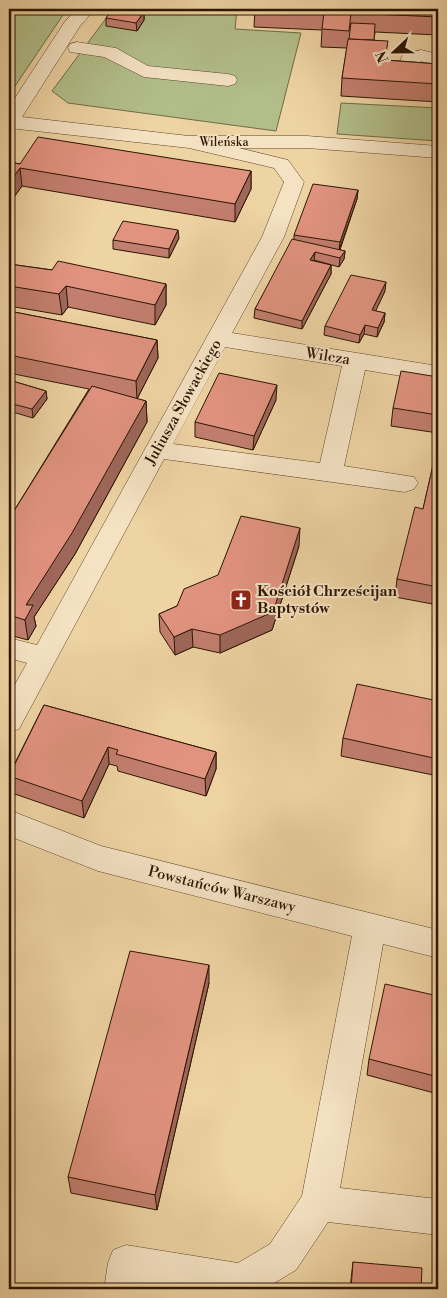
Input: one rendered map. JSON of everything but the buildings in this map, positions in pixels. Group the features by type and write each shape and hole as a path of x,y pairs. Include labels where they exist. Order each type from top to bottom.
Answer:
{"street":[{"path":"9,121 73,23 86,9"},
{"path":"78,48 109,52 144,71 228,80"},
{"name":"Wileńska","path":"9,121 189,142 307,142 438,152"},
{"name":"Juliusza Słowackiego","path":"9,722 273,237 294,182 282,164 189,142"},
{"name":"Wilcza","path":"217,338 438,374"},
{"path":"330,473 355,361"},
{"path":"157,450 405,484"},
{"path":"9,648 44,657"},
{"name":"Powstańców Warszawy","path":"9,822 98,858 438,944"},
{"path":"122,1289 126,1263 241,1282 283,1257 319,1203 370,926"},
{"path":"319,1203 438,1217"}],"green space":[{"path":"9,9 67,9 9,95"},
{"path":"113,9 237,9 235,29 301,33 276,131 68,103 52,91"},
{"path":"341,103 438,108 438,141 337,134"}],"place":[{"name":"Kościół Chrześcijan Baptystów","path":"241,600"}]}
